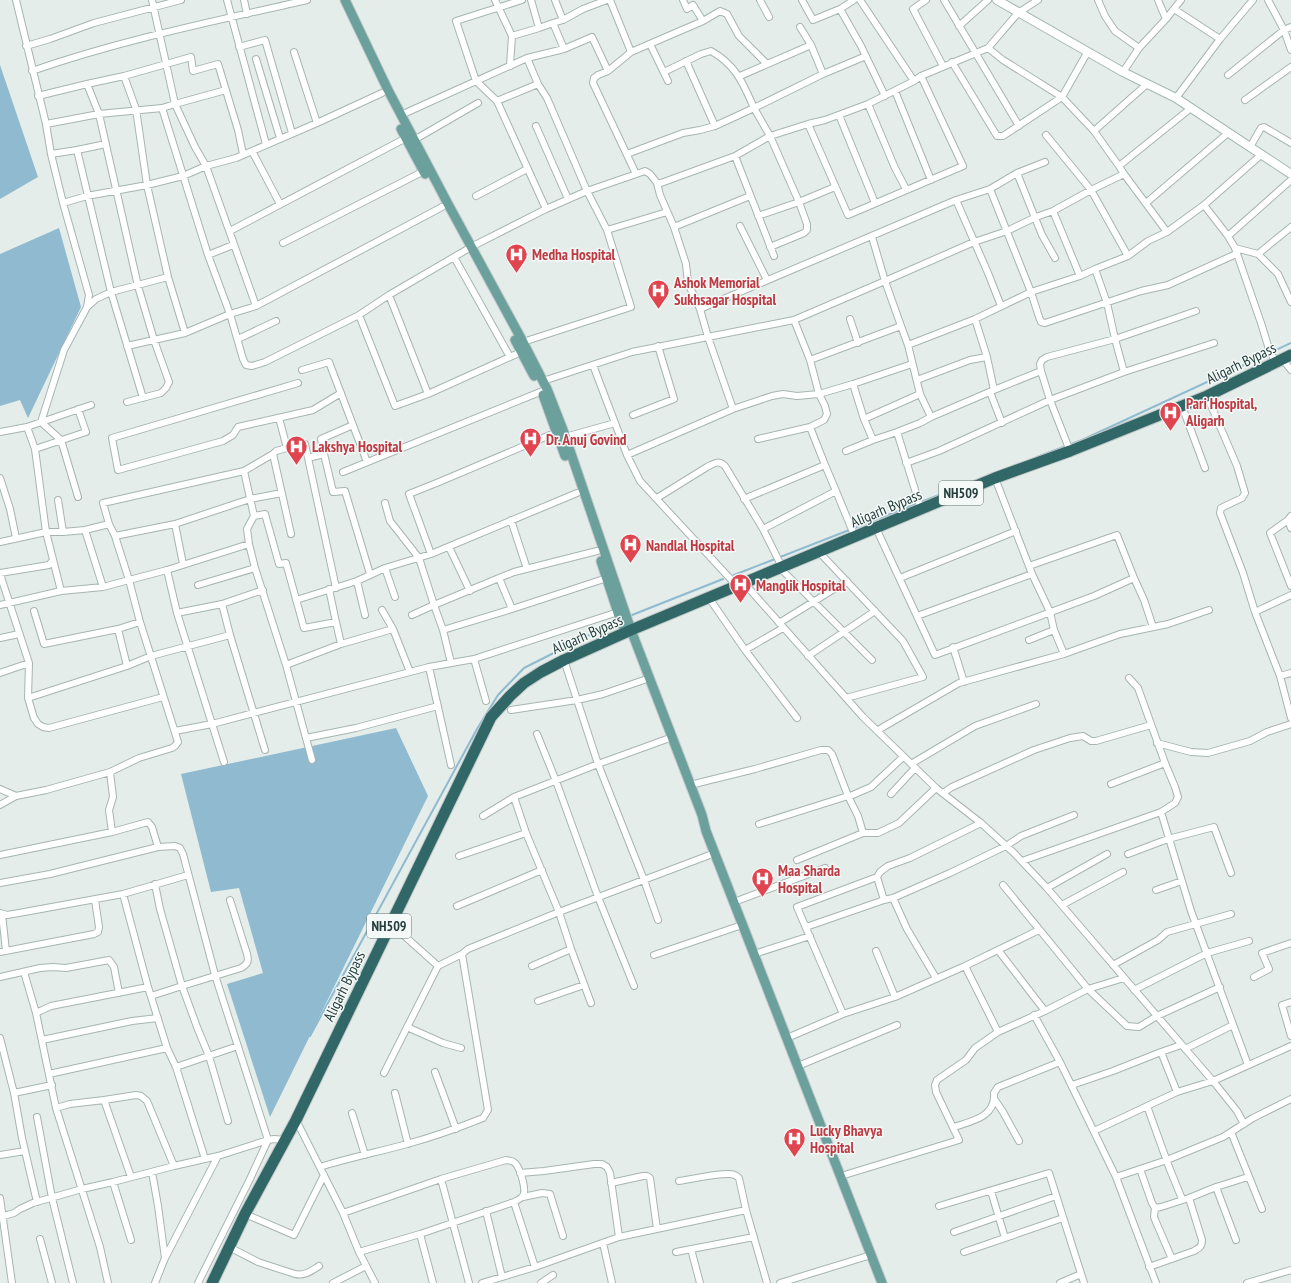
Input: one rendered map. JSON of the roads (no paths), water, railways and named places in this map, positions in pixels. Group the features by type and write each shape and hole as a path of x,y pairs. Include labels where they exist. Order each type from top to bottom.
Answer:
{"highway":[{"name":"Aligarh Bypass","path":"212,1283 245,1214 277,1140 296,1120 491,717 524,683 564,660 781,566 819,552 853,532 876,528 920,505 996,478 1068,446 1207,396 1281,359"}],"main road":[{"path":"338,0 382,93 410,139 521,352 544,387"},
{"path":"345,0 401,115 410,139"},
{"path":"423,165 442,207 523,342 544,387 644,680 697,816 706,831"},
{"path":"576,478 577,493 618,612 628,631 702,815 706,831 742,925 882,1283"}],"street":[{"path":"16,0 46,124 62,203 89,295 87,307 64,350 41,422"},
{"path":"152,0 167,64 174,104 206,166 256,306"},
{"path":"26,46 94,23 181,0"},
{"path":"227,0 266,144"},
{"path":"244,0 247,14"},
{"path":"274,0 275,7"},
{"path":"32,71 85,54 160,34 307,0"},
{"path":"495,0 512,36 510,66"},
{"path":"522,0 456,21 476,81 497,101 527,170 546,208"},
{"path":"531,0 539,28"},
{"path":"555,0 563,20"},
{"path":"512,36 563,20 583,9 606,0"},
{"path":"610,0 631,52"},
{"path":"683,0 687,9 693,5 703,21"},
{"path":"760,0 769,17"},
{"path":"802,0 813,20 840,9 854,0"},
{"path":"860,0 914,81"},
{"path":"926,0 913,9 943,66"},
{"path":"944,0 1019,126"},
{"path":"959,26 988,0"},
{"path":"997,0 1087,53 1176,98 1291,174"},
{"path":"657,183 661,183 735,156 770,136 839,115 868,104 921,76 988,48 1018,12 1038,0"},
{"path":"1098,0 1105,16 1116,31 1139,48"},
{"path":"1158,0 1166,19"},
{"path":"1123,72 1139,48 1166,19 1180,0"},
{"path":"1176,98 1220,39 1253,0"},
{"path":"1268,0 1284,30 1291,50"},
{"path":"840,9 866,56 885,96"},
{"path":"1174,9 1220,39"},
{"path":"636,174 593,83 594,78 608,71 631,52 703,21 720,11 727,14 739,36 767,64"},
{"path":"553,23 564,48"},
{"path":"800,27 811,45 823,74"},
{"path":"1228,75 1284,30 1291,27"},
{"path":"401,115 527,58 564,48 592,37 608,71"},
{"path":"239,47 265,40 292,133"},
{"path":"650,44 668,81"},
{"path":"740,76 811,45"},
{"path":"988,48 1003,60 1062,97 1094,131 1124,174 1168,232"},
{"path":"664,72 686,60 711,51 722,57 740,76 754,108 770,136 807,224 807,230 804,233 770,247"},
{"path":"294,52 317,123"},
{"path":"952,62 997,136 1003,136 1062,97 1087,53"},
{"path":"627,154 683,133 714,126 823,74 866,56"},
{"path":"38,96 124,76 191,57 194,71 218,64 238,130 243,154"},
{"path":"523,342 631,307 607,230 587,191 547,98 538,84 527,58"},
{"path":"256,59 280,138"},
{"path":"686,60 714,126"},
{"path":"1245,100 1291,67"},
{"path":"124,76 136,109 147,184 168,277 185,333"},
{"path":"808,124 848,215 931,180 963,166 921,76"},
{"path":"87,84 99,114 138,286 154,340 169,382 161,393 127,402"},
{"path":"497,101 538,84"},
{"path":"1094,131 1147,84"},
{"path":"46,124 99,114 136,109 162,108 226,90"},
{"path":"895,91 931,180"},
{"path":"62,203 87,196 183,176 206,166 243,154 317,123 382,93"},
{"path":"230,231 478,103"},
{"path":"868,104 906,190"},
{"path":"162,108 208,254 230,314 246,366 252,366 265,362 359,315 389,295 454,257 546,208 587,191 645,171 650,174 657,183 660,195 674,227 686,264 688,283 700,309 733,409"},
{"path":"1119,166 1191,108"},
{"path":"839,115 876,203"},
{"path":"536,126 568,199"},
{"path":"1250,147 1261,128 1264,127 1291,143"},
{"path":"1146,203 1228,133"},
{"path":"1046,135 1091,190 1128,256"},
{"path":"51,154 106,144"},
{"path":"77,150 111,292 143,398"},
{"path":"252,150 280,204"},
{"path":"908,345 975,318 1031,292 1080,276 1128,256 1148,241 1168,232 1204,205 1262,154"},
{"path":"735,156 774,256"},
{"path":"700,309 956,200 990,189 1017,173 1045,162"},
{"path":"282,242 423,165"},
{"path":"476,196 527,170"},
{"path":"1017,173 1036,216 1042,234 1055,258"},
{"path":"343,472 593,365 632,352 658,346 794,320 974,242 1007,231 1036,216 1053,211 1124,174"},
{"path":"1228,236 1291,180"},
{"path":"758,216 799,202 835,187"},
{"path":"990,189 1031,292 1041,322 1045,323 1141,291 1168,285 1236,251 1258,254 1278,274 1291,302"},
{"path":"674,227 750,196"},
{"path":"956,200 1001,306"},
{"path":"1204,205 1228,236 1236,251 1269,349 1291,370"},
{"path":"127,346 185,333 230,314 256,306 442,207"},
{"path":"1053,211 1080,276"},
{"path":"607,230 667,212"},
{"path":"740,226 767,280"},
{"path":"1258,254 1291,227"},
{"path":"872,237 885,281 908,345 912,364 918,380 920,394 931,417"},
{"path":"208,254 233,245"},
{"path":"454,257 510,357"},
{"path":"1095,269 1107,303 1124,372"},
{"path":"87,307 96,299 111,292 168,277"},
{"path":"389,295 428,394"},
{"path":"1068,446 1050,400 1041,371 1040,364 1042,360 1047,357 1115,339 1196,310"},
{"path":"359,315 395,406 428,394 521,352"},
{"path":"975,318 987,357 992,391 1002,423"},
{"path":"850,319 858,343"},
{"path":"758,439 810,427 824,420 827,414 819,394 810,360 794,320"},
{"path":"238,339 276,321"},
{"path":"810,360 900,326"},
{"path":"906,463 938,451 1002,423 1050,400 1124,372 1214,343"},
{"path":"633,415 674,399 658,346"},
{"path":"918,380 970,360 987,357"},
{"path":"302,370 329,362 367,462"},
{"path":"627,454 733,409 772,396 783,394 797,396 819,394 912,364"},
{"path":"593,365 627,454 640,481 740,585 781,625 863,717 878,730 903,757 936,788 980,823 1022,861 1062,905 1213,1081 1237,1111 1244,1124"},
{"path":"846,452 873,440 920,423 1041,371"},
{"path":"298,382 112,438 118,470 223,441 233,435 238,427 313,410 341,393"},
{"path":"853,384 864,419 873,440"},
{"path":"864,419 920,394"},
{"path":"1207,396 1237,466 1244,490 1244,496 1242,498 1221,508 1220,513 1243,573 1255,612 1280,676 1291,718"},
{"path":"0,432 27,427 91,405"},
{"path":"1182,406 1205,468"},
{"path":"34,449 86,432 78,409"},
{"path":"279,418 286,448"},
{"path":"41,422 61,440 78,497"},
{"path":"431,554 408,494 561,434 615,424"},
{"path":"353,425 321,439 333,492 344,491 370,574"},
{"path":"27,427 34,449 46,532 61,591"},
{"path":"810,427 853,532"},
{"path":"897,432 920,505"},
{"path":"0,805 16,796 46,790 110,772 139,758 172,748 178,742 140,622 129,580 115,536 109,524 103,502 244,471 276,451 305,444 336,588"},
{"path":"273,454 291,534"},
{"path":"308,458 324,454"},
{"path":"657,498 707,467 716,463 721,463 725,466 763,529 781,566 814,602 872,660"},
{"path":"744,499 825,465"},
{"path":"244,471 254,516 247,529 249,544 255,568 286,665 312,760"},
{"path":"0,478 10,509 16,538"},
{"path":"996,478 1032,574 1050,612 1054,630 1064,654"},
{"path":"763,529 836,491"},
{"path":"115,536 175,524 250,499 282,493"},
{"path":"296,600 357,581 385,568 431,554 577,493"},
{"path":"58,500 63,532"},
{"path":"385,503 390,521 419,558 443,630 451,663"},
{"path":"254,516 266,514 279,564 286,563 304,628 336,622"},
{"path":"1290,518 1291,528"},
{"path":"1290,518 1270,533 1291,586"},
{"path":"511,520 527,569"},
{"path":"0,542 46,532 85,530 109,524"},
{"path":"175,524 183,564"},
{"path":"876,528 935,655 953,647 1094,596 1134,578"},
{"path":"85,530 103,587"},
{"path":"900,578 1016,531"},
{"path":"1029,566 1117,535 1144,600 1153,627"},
{"path":"0,605 61,591 103,587 167,570 249,544"},
{"path":"449,546 470,591"},
{"path":"412,615 514,572 597,551"},
{"path":"819,552 903,641 923,677 846,698"},
{"path":"53,560 49,565 0,574 29,664 28,698 34,718 38,724 49,728 163,697"},
{"path":"198,585 255,568"},
{"path":"385,568 395,597"},
{"path":"167,570 177,613 224,762"},
{"path":"917,616 1032,574"},
{"path":"499,578 512,609"},
{"path":"443,630 607,578"},
{"path":"357,581 365,615"},
{"path":"745,650 847,581"},
{"path":"177,613 222,604 263,590"},
{"path":"329,590 341,644"},
{"path":"1255,612 1291,595"},
{"path":"709,598 745,650 796,718"},
{"path":"222,604 230,636 265,750"},
{"path":"382,610 393,629 410,672"},
{"path":"878,730 964,682 1064,654 1120,634 1168,624 1209,610"},
{"path":"34,611 44,644 118,629 140,622"},
{"path":"808,656 875,611"},
{"path":"175,731 212,724 410,672 474,659 618,612"},
{"path":"118,629 127,666"},
{"path":"286,665 341,644 393,629"},
{"path":"1029,640 1054,630"},
{"path":"0,638 20,634"},
{"path":"28,698 127,666 151,656 230,636"},
{"path":"953,647 964,682"},
{"path":"474,659 486,701"},
{"path":"564,660 598,764 644,880 658,920"},
{"path":"0,673 29,664"},
{"path":"429,668 451,765"},
{"path":"1280,676 1291,673"},
{"path":"1022,861 1161,812 1175,803 1178,797 1175,787 1157,743 1138,688 1129,678"},
{"path":"512,710 577,700 603,694 644,680"},
{"path":"891,794 913,766 975,726 1036,704"},
{"path":"306,738 356,728 438,706"},
{"path":"1157,743 1191,752 1208,753 1250,741 1267,732 1291,724"},
{"path":"943,793 1034,750 1070,738 1083,736 1092,741 1096,741 1151,725"},
{"path":"537,734 556,781 598,897 634,986"},
{"path":"483,816 514,797 667,739"},
{"path":"690,785 755,769 821,750 828,750 832,754 848,796 858,816 863,833"},
{"path":"759,824 848,796 871,787 903,757"},
{"path":"1111,784 1165,763"},
{"path":"110,772 113,797 109,810 112,832"},
{"path":"797,860 863,833 878,833 899,823 936,788"},
{"path":"0,789 16,796"},
{"path":"514,797 526,833 559,912 584,985 592,1003"},
{"path":"1161,812 1168,839 1196,923 1248,1065"},
{"path":"806,927 893,898 1006,846 1021,836 1074,815"},
{"path":"0,855 112,832 148,822 152,827 158,847"},
{"path":"843,1014 797,907 877,878 880,872 888,866 910,858 980,823"},
{"path":"1128,854 1168,839 1214,827 1231,873"},
{"path":"459,856 526,833"},
{"path":"0,883 50,874 158,847 175,846 180,848 183,854 215,975 238,1046 277,1140"},
{"path":"384,1073 438,966 462,954 468,949 559,912 715,853"},
{"path":"1047,888 1107,854"},
{"path":"734,902 826,868"},
{"path":"457,906 542,870"},
{"path":"1062,905 1123,872"},
{"path":"95,900 99,927 98,932 3,951 1,914 13,914 95,900 123,894 188,875"},
{"path":"877,878 884,900"},
{"path":"1156,890 1182,881"},
{"path":"155,884 160,909 182,986 209,1056 228,1121"},
{"path":"1003,885 1088,989 1127,1026 1139,1027 1157,1016 1220,987"},
{"path":"123,894 148,987 167,1048 176,1067 205,1159"},
{"path":"893,898 907,930 936,978"},
{"path":"151,996 241,968 246,965 249,961 230,900"},
{"path":"1113,965 1158,940 1167,932 1231,914"},
{"path":"390,924 438,966"},
{"path":"654,956 742,925"},
{"path":"787,1038 843,1014 895,997 965,966 1039,930"},
{"path":"754,954 810,936"},
{"path":"1134,990 1207,953 1249,941"},
{"path":"1254,977 1269,969 1262,953 1291,944"},
{"path":"532,966 571,949"},
{"path":"998,950 1045,1011"},
{"path":"876,951 895,997"},
{"path":"320,1167 342,1160 408,1144 456,1129 483,1118 488,1110 462,954"},
{"path":"0,977 48,967 66,968 109,960 114,967 119,993"},
{"path":"965,966 998,1032"},
{"path":"24,972 36,1013 56,1108 100,1247 108,1283"},
{"path":"841,1176 959,1140 936,1092 935,1085 937,1080 966,1060 974,1048 998,1032 1045,1011 1088,989 1124,978"},
{"path":"538,1000 584,985"},
{"path":"36,1013 51,1006 148,987"},
{"path":"1291,1002 1282,1005 1291,1036"},
{"path":"1034,1015 1072,1084 1116,1178 1156,1283"},
{"path":"42,1040 158,1018"},
{"path":"798,1066 897,1025"},
{"path":"1072,1084 1113,1071 1161,1052 1183,1047 1233,1025"},
{"path":"407,1027 443,1043 461,1048"},
{"path":"0,1038 14,1092 36,1202"},
{"path":"176,1067 238,1046"},
{"path":"1094,1131 1177,1092 1213,1081 1291,1046"},
{"path":"49,1074 167,1048"},
{"path":"1161,1052 1177,1092"},
{"path":"1019,1141 995,1100 994,1093 998,1087 1060,1062"},
{"path":"435,1072 456,1129"},
{"path":"14,1092 52,1085"},
{"path":"395,1093 408,1144"},
{"path":"56,1108 70,1104 136,1095 141,1096 147,1101 174,1166"},
{"path":"1116,1178 1167,1160 1223,1137 1253,1118 1291,1099"},
{"path":"104,1100 131,1177"},
{"path":"954,1127 976,1119 988,1112 995,1100"},
{"path":"1147,1106 1167,1160 1202,1240 1202,1245 1200,1248 1149,1267"},
{"path":"352,1113 365,1155"},
{"path":"37,1117 52,1198 73,1283"},
{"path":"296,1120 343,1213 359,1252 375,1283"},
{"path":"1231,1132 1262,1209"},
{"path":"1,1217 14,1214 20,1208 36,1202 82,1188 113,1182 277,1140"},
{"path":"198,1283 249,1182 277,1140"},
{"path":"0,1155 25,1151"},
{"path":"155,1283 165,1258 218,1156"},
{"path":"343,1213 441,1179 506,1160 512,1161 516,1164 524,1186 523,1197"},
{"path":"520,1173 594,1164 602,1164 608,1167 619,1237"},
{"path":"1140,1169 1152,1203 1156,1208"},
{"path":"152,1172 165,1258"},
{"path":"939,1206 1049,1173 1084,1283"},
{"path":"679,1181 731,1174 739,1178 746,1210 767,1283"},
{"path":"245,1214 294,1236 324,1175"},
{"path":"611,1183 642,1176 647,1176 650,1178 657,1229"},
{"path":"1156,1208 1248,1177"},
{"path":"441,1179 469,1283"},
{"path":"113,1182 131,1240"},
{"path":"1216,1187 1236,1240"},
{"path":"991,1190 1005,1238"},
{"path":"359,1252 420,1234 514,1202 523,1197 542,1193 550,1194 563,1236"},
{"path":"954,1232 1056,1196"},
{"path":"0,1198 1,1217 12,1283"},
{"path":"514,1202 535,1267"},
{"path":"1156,1208 1154,1217 1172,1259"},
{"path":"482,1283 535,1267 619,1237 746,1210"},
{"path":"486,1211 502,1277"},
{"path":"964,1252 1063,1218"},
{"path":"420,1234 433,1283"},
{"path":"676,1252 754,1237"},
{"path":"40,1238 52,1283"},
{"path":"603,1243 612,1283"},
{"path":"229,1247 258,1262 295,1274 306,1274 319,1266"},
{"path":"691,1249 700,1283"},
{"path":"780,1283 871,1255"},
{"path":"333,1283 366,1266"},
{"path":"1248,1283 1291,1270"},
{"path":"1060,1283 1081,1274"},
{"path":"541,1283 553,1275"}],"water":[{"path":"0,65 38,177 0,199"},
{"path":"59,228 81,307 28,418 20,400 0,406 0,254"},
{"path":"396,728 428,796 270,1117 227,984 263,973 239,888 211,892 181,774"}],"waterway":[{"path":"1037,457 1082,440 1291,343"},
{"path":"734,575 949,491"},
{"path":"632,615 723,579"},
{"path":"310,1036 477,729 498,695 524,668 615,622"}],"place":[{"name":"Medha Hospital","path":"516,274"},
{"name":"Ashok Memorial Sukhsagar Hospital","path":"659,310"},
{"name":"Pari Hospital, Aligarh","path":"1171,432"},
{"name":"Dr. Anuj Govind","path":"530,458"},
{"name":"Lakshya Hospital","path":"296,466"},
{"name":"Nandlal Hospital","path":"631,564"},
{"name":"Manglik Hospital","path":"740,604"},
{"name":"Maa Sharda Hospital","path":"762,898"},
{"name":"Lucky Bhavya Hospital","path":"795,1158"}]}
